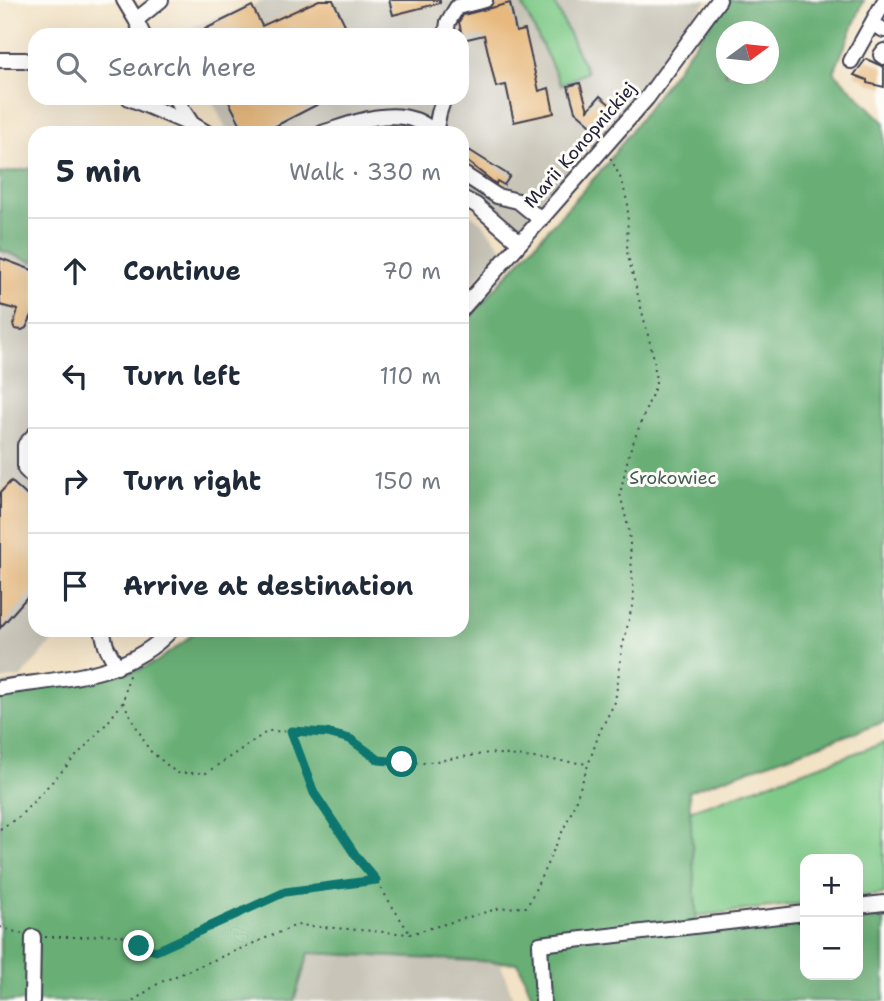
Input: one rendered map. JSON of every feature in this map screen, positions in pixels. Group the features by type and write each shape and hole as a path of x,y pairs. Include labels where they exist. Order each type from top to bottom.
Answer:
{"street":[{"path":"124,0 140,28"},
{"path":"136,20 161,0"},
{"path":"447,28 457,6 485,0"},
{"name":"Marii Konopnickiej","path":"469,301 647,98 719,0"},
{"path":"850,61 878,27 884,2"},
{"path":"884,51 881,55 884,57"},
{"path":"0,60 28,61"},
{"path":"145,105 192,125"},
{"path":"179,105 192,125"},
{"path":"437,126 442,105"},
{"path":"343,126 389,116 415,120 425,126"},
{"path":"469,178 497,196 518,201 542,217"},
{"path":"469,202 520,243"},
{"path":"28,442 25,445 25,469 28,472"},
{"path":"104,637 117,667"},
{"path":"0,688 117,667 133,660 164,637"},
{"path":"863,905 884,903"},
{"path":"543,1001 540,944 800,914"},
{"path":"32,1001 33,937"}],"path":[{"path":"133,1001 159,983 297,925 410,934 500,908 527,907 572,811 600,730 615,702 622,649 634,598 629,531 620,494 629,453 656,384 654,359 627,252 628,205 607,144"},
{"path":"0,829 19,817 108,722 123,702 133,660"},
{"path":"123,702 149,750 177,774 206,773 268,731 327,733 350,739 379,760 423,763 489,752 589,764"},
{"path":"291,731 314,793 358,859 376,880 410,934"},
{"path":"0,927 33,937 83,937 104,934 124,936 139,946 156,951 285,892 376,880"}],"shaded area":[{"path":"267,0 707,0 657,69 518,232 482,199 469,191 469,126 225,126 214,105 469,105 469,28 189,28"},
{"path":"469,213 483,224 503,249 469,287"},
{"path":"0,250 28,260 28,637 56,637 21,677 0,680"},
{"path":"309,953 500,962 514,1001 294,1001"}],"green space":[{"path":"520,0 553,0 587,72 561,85"},
{"name":"Srokowiec","path":"727,0 864,0 834,72 884,122 884,722 689,791 697,927 800,925 800,980 863,980 863,920 884,918 884,1001 534,1001 518,963 309,953 294,1001 0,1001 0,686 110,670 136,671 156,662 189,637 469,637 469,317 605,166"},
{"path":"28,169 28,260 0,250 0,173"},
{"path":"884,743 884,894 863,896 863,854 800,854 800,904 696,916 689,811"}],"building":[{"path":"319,0 333,0 347,28 207,28 252,6 262,26"},
{"path":"389,0 440,0 440,3 393,15"},
{"path":"510,3 516,32 525,30 539,91 549,88 554,113 514,122 506,85 496,87 484,35 469,39 469,28 460,28 459,22 463,15"},
{"path":"866,59 884,67 884,87 867,83 867,80 854,75"},
{"path":"580,83 588,110 600,96 615,109 597,130 575,111 568,86"},
{"path":"231,105 316,105 276,126 241,126"},
{"path":"469,150 510,176 504,185 497,181 496,184 469,163"},
{"path":"0,258 28,268 26,328 15,329 13,325 18,310 0,305"},
{"path":"11,481 28,497 28,596 0,628 0,493"}],"route":[{"path":"139,946 156,951 239,915 269,897 285,892 376,880 358,859 314,793 291,731 327,733 350,739 379,760 402,762"}]}
